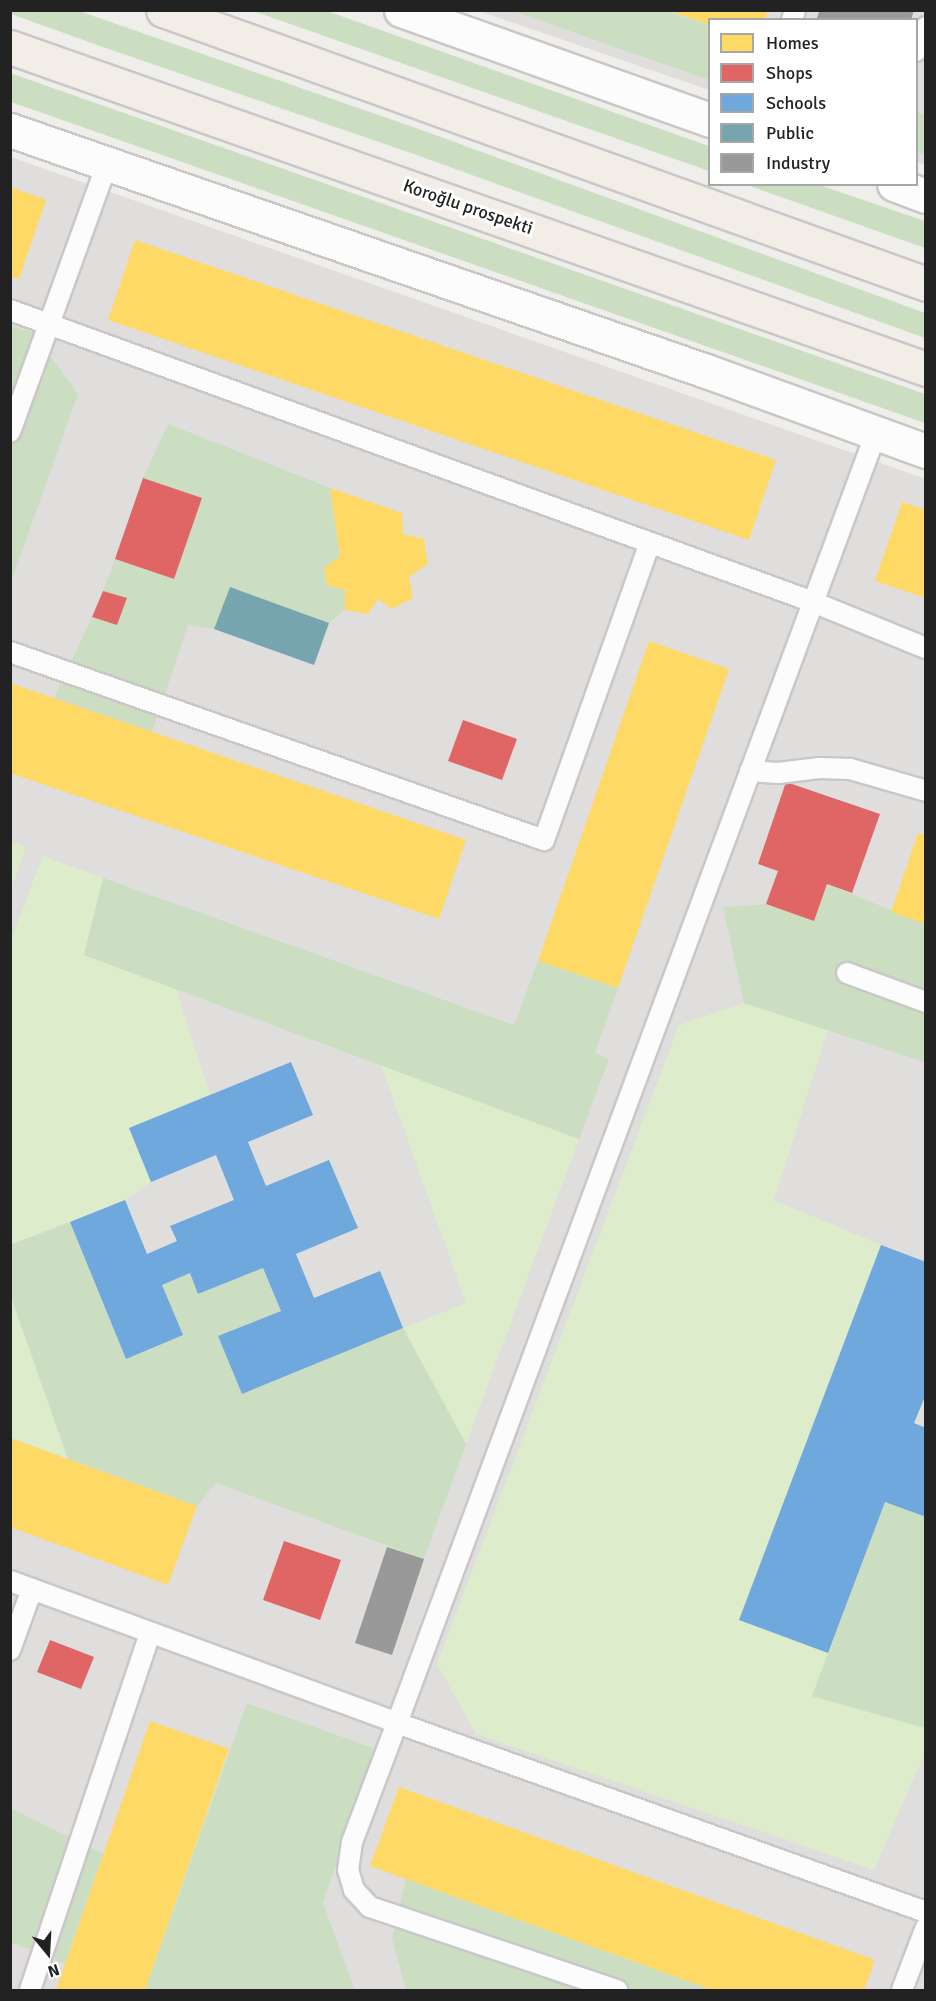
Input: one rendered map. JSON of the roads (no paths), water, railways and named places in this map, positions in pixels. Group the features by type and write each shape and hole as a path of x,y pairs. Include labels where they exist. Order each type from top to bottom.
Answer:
{"main road":[{"path":"163,10 926,284"},
{"name":"Koroğlu prospekti","path":"10,47 926,369"}],"street":[{"path":"401,10 708,119"},
{"path":"10,129 706,371 926,451"},
{"path":"899,186 926,196"}],"lane":[{"path":"918,46 926,27"},
{"path":"10,432 107,164"},
{"path":"10,310 813,602 926,648"},
{"path":"617,1990 370,1907 354,1890 348,1870 352,1842 876,433"},
{"path":"10,652 544,840 650,543"},
{"path":"750,771 778,773 820,768 850,769 926,791"},
{"path":"847,973 926,1002"},
{"path":"10,1581 397,1723 926,1912"},
{"path":"10,1650 32,1589"},
{"path":"30,1990 150,1633"},
{"path":"902,1990 926,1927"}]}
